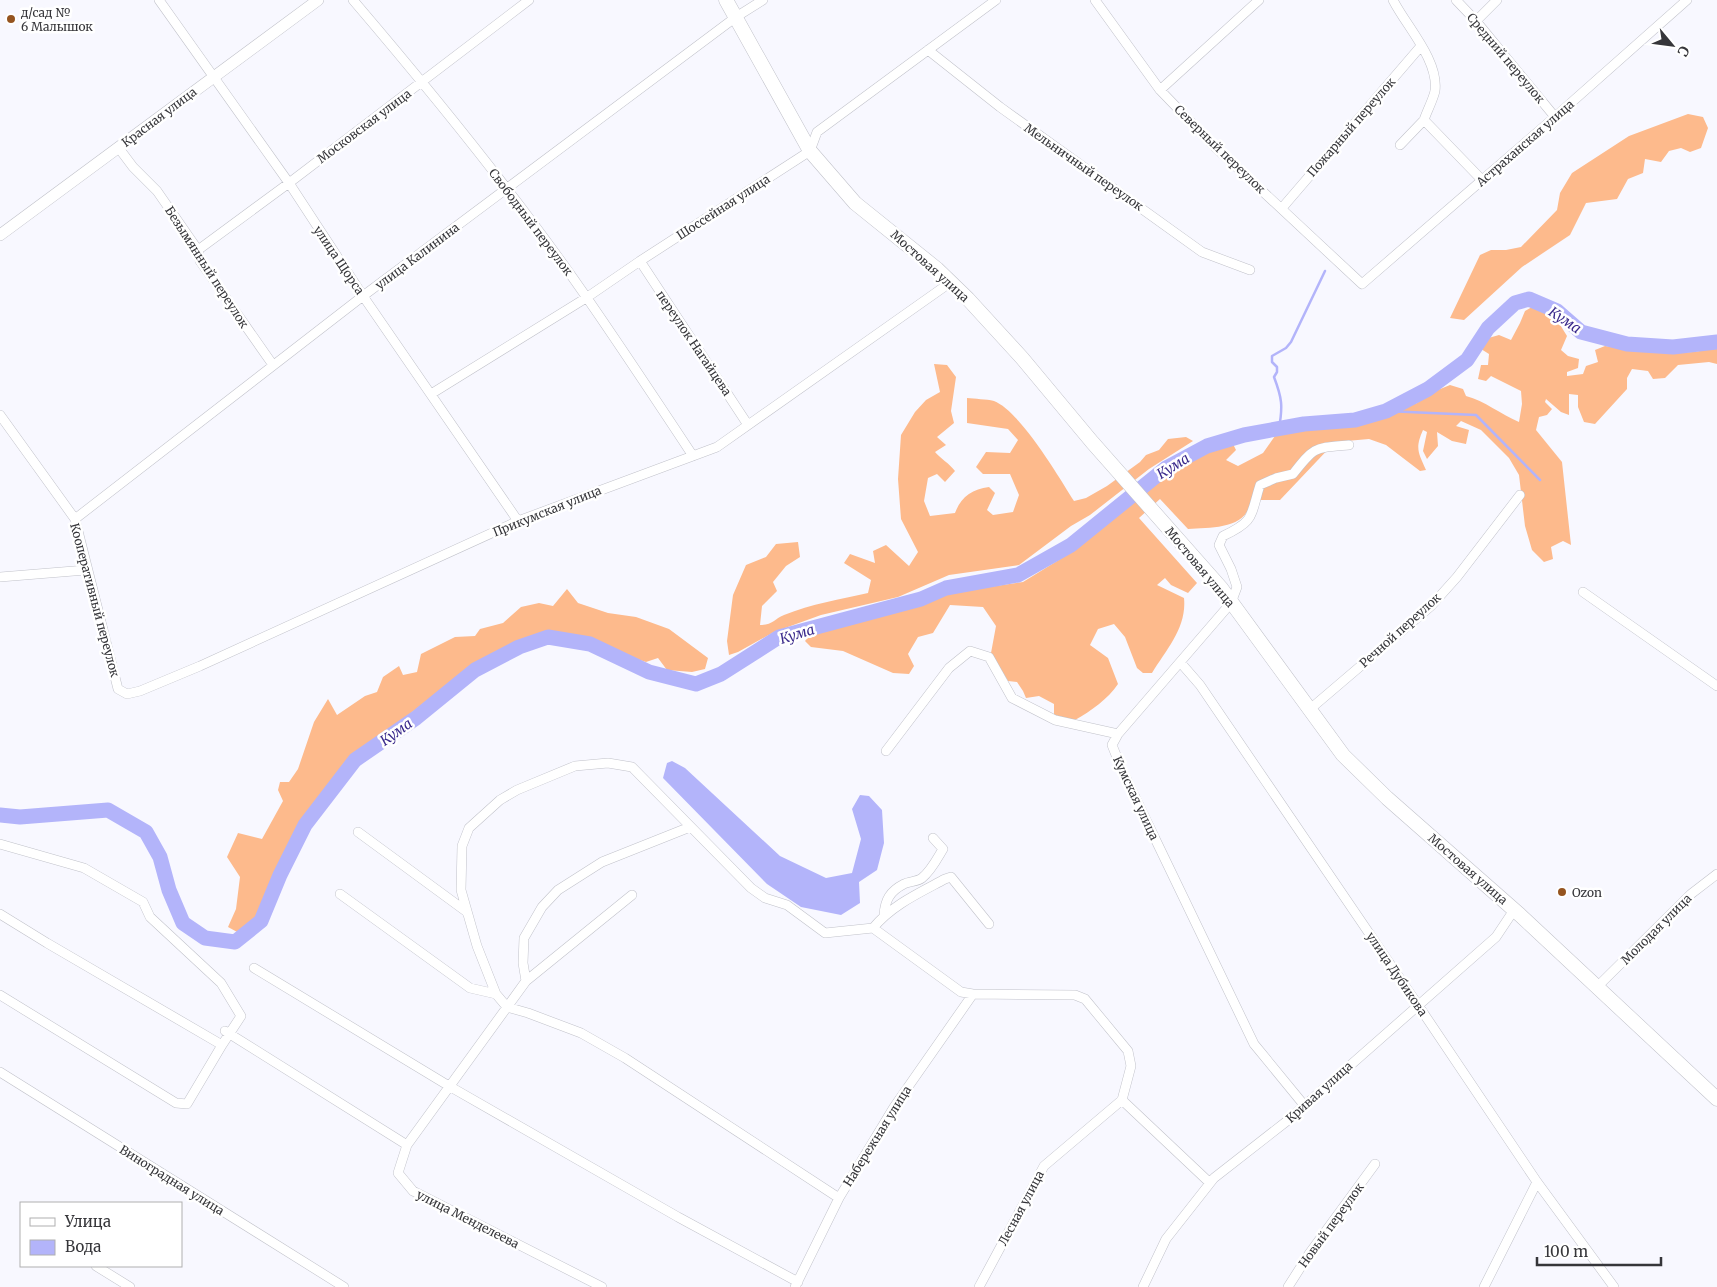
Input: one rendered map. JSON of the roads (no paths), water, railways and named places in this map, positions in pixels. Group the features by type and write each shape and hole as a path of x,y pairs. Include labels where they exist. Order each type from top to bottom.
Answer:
{"main road":[{"name":"Мостовая улица","path":"726,0 810,151 855,203 916,251 951,282 1022,358 1092,442 1221,588 1343,755 1387,798 1514,910 1717,1099"}],"street":[{"name":"улица Щорса","path":"159,0 289,184 363,296 518,521"},
{"name":"Красная улица","path":"0,235 318,0"},
{"name":"Свободный переулок","path":"353,0 423,81 507,189 586,298 693,456"},
{"name":"Московская улица","path":"198,250 289,184 529,0"},
{"name":"улица Калинина","path":"74,519 363,296 736,17 764,0"},
{"path":"810,151 817,132 996,0"},
{"name":"Северный переулок","path":"1095,0 1160,90 1214,146 1362,284"},
{"path":"1160,90 1259,0"},
{"path":"1393,0 1433,70 1435,91 1424,120 1400,145"},
{"name":"Средний переулок","path":"1456,0 1555,117"},
{"path":"1476,22 1497,0"},
{"name":"Астраханская улица","path":"1362,284 1687,0"},
{"name":"Пожарный переулок","path":"1282,208 1421,46"},
{"name":"Мельничный переулок","path":"928,50 1000,107 1202,252 1250,270"},
{"path":"1424,120 1482,180"},
{"name":"Безымянный переулок","path":"118,147 132,167 157,191 198,250 200,262 273,365"},
{"name":"Шоссейная улица","path":"431,394 586,298 810,151"},
{"name":"переулок Нагайцева","path":"640,261 748,425"},
{"name":"Прикумская улица","path":"118,689 127,694 140,691 200,666 518,521 717,447 951,282"},
{"name":"Кооперативный переулок","path":"0,415 74,519 118,689"},
{"path":"886,751 949,668 970,651 989,657 1012,698 1055,720 1118,734 1231,603 1237,587 1231,569 1219,545 1223,536 1240,527 1252,515 1260,486 1276,478 1292,474 1308,454 1318,448 1349,445"},
{"name":"Речной переулок","path":"1309,710 1431,606 1457,578 1520,495"},
{"path":"0,577 86,570"},
{"path":"1583,592 1717,686"},
{"name":"улица Дубикова","path":"1180,662 1200,685 1537,1182 1614,1287"},
{"name":"Кумская улица","path":"1118,734 1112,745 1122,770 1254,1044 1304,1105"},
{"path":"839,1198 625,1058 581,1033 507,1006 496,994 477,946 460,890 462,846 469,828 500,800 517,790 575,766 608,763 632,767 751,888 765,898 787,905 820,931 825,933 873,928 961,992 973,994 1075,995 1085,999 1128,1051 1130,1066 1122,1100 1210,1183"},
{"path":"526,981 523,964 524,938 542,907 558,890 602,862 690,827"},
{"path":"358,832 467,912"},
{"path":"884,915 885,901 892,892 904,884 921,879 930,870 943,849 933,838"},
{"path":"0,844 84,868 143,902 150,917 222,983 242,1016 228,1033 187,1104 176,1103 0,995"},
{"name":"Молодая улица","path":"1597,987 1690,894 1717,874"},
{"path":"873,928 884,915 907,900 952,877 989,924"},
{"path":"340,894 470,988 496,994"},
{"path":"228,1033 406,1144 526,981 632,895"},
{"name":"Кривая улица","path":"1143,1287 1166,1239 1214,1178 1287,1121 1496,937 1514,910"},
{"path":"0,914 47,944 222,1045"},
{"path":"254,968 449,1086 797,1284"},
{"name":"Набережная улица","path":"797,1284 839,1198 894,1107 973,994"},
{"name":"Виноградная улица","path":"0,1072 344,1287"},
{"name":"Лесная улица","path":"979,1287 1044,1166 1122,1100"},
{"name":"улица Менделеева","path":"406,1144 398,1174 413,1191 602,1287"},
{"name":"Новый переулок","path":"1288,1287 1309,1254 1376,1164"},
{"path":"1484,1287 1537,1182"},
{"path":"98,1267 130,1287"}],"water":[{"path":"672,761 685,768 780,856 826,878 852,873 861,839 852,809 860,795 869,796 882,810 884,843 877,870 859,882 860,903 841,915 801,907 767,884 663,778 667,763"}],"waterway":[{"path":"1279,428 1281,402 1274,377 1277,367 1272,362 1272,356 1286,348 1291,342 1325,271"},
{"name":"Кума","path":"0,815 20,817 108,810 146,832 160,857 169,890 183,923 205,938 235,942 261,921 280,875 305,825 355,760 416,718 475,670 519,647 548,637 590,644 649,672 696,684 721,674 779,637 921,599 946,588 1018,575 1071,545 1166,468 1207,446 1244,435 1304,424 1355,420 1386,411 1428,389 1467,360 1488,328 1515,303 1529,299 1557,311 1581,332 1627,344 1673,347 1717,342"},
{"path":"1386,411 1476,415 1540,480"}],"place":[{"name":"д/сад № 6 Малышок","path":"11,19"},
{"name":"Ozon","path":"1562,892"}]}
